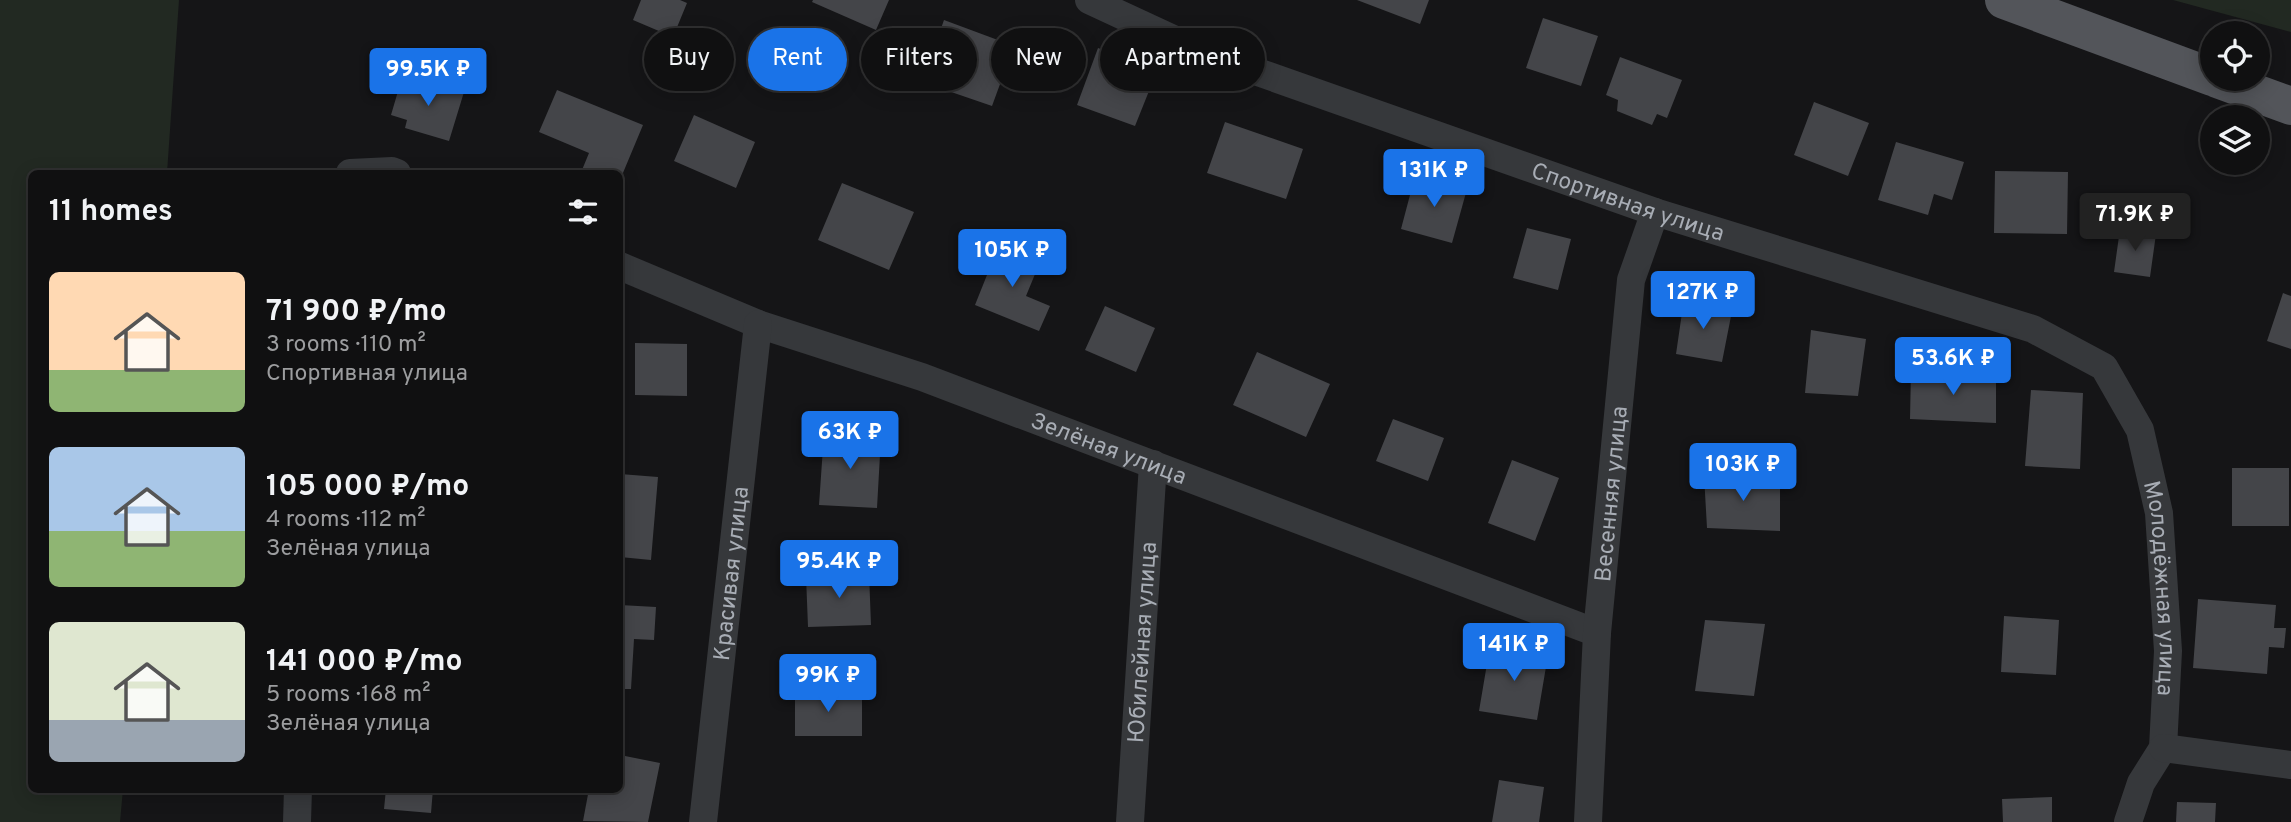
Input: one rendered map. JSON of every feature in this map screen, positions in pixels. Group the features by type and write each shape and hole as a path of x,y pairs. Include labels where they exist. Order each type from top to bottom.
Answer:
{"main road":[{"path":"2004,0 2200,73"},
{"path":"2250,91 2291,106"}],"street":[{"name":"Спортивная улица","path":"1089,0 1201,52 1655,212 2033,329 2104,368 2140,430"},
{"name":"Весенняя улица","path":"1588,822 1597,633 1631,280 1655,212"},
{"name":"Зелёная улица","path":"623,267 758,324 922,377 1597,633"},
{"name":"Красивая улица","path":"703,822 758,324"},
{"name":"Молодёжная улица","path":"2129,822 2141,783 2163,748 2168,651 2159,513 2140,430"},
{"name":"Юбилейная улица","path":"1130,822 1153,464"},
{"path":"2163,748 2291,765"},
{"path":"297,822 298,793"}],"shaded area":[{"path":"0,0 179,0 167,170 28,170 28,793 123,793 120,822 0,822"},
{"path":"2173,0 2291,0 2291,32 2270,26 2270,21 2250,21"}],"building":[{"path":"641,0 680,0 687,3 677,28 652,28 633,20"},
{"path":"813,0 889,0 877,28 812,2"},
{"path":"1357,0 1429,0 1420,24"},
{"path":"1543,18 1598,36 1581,86 1526,68"},
{"path":"944,20 966,28 941,28"},
{"path":"977,32 991,37 991,91 998,91 992,106 948,91 977,91"},
{"path":"1098,48 1100,91 1149,91 1135,126 1077,105 1082,91 1086,91 1086,81"},
{"path":"1620,57 1682,80 1667,118 1657,114 1652,125 1617,111 1618,100 1606,95"},
{"path":"427,80 464,92 449,141 405,128 407,120 391,115 401,81 424,88"},
{"path":"557,90 643,125 623,173 623,170 582,170 589,153 539,132"},
{"path":"1814,102 1869,123 1848,176 1794,155"},
{"path":"694,115 755,142 736,188 674,161"},
{"path":"1225,122 1303,149 1286,199 1207,173"},
{"path":"1896,142 1964,162 1952,200 1934,194 1928,215 1878,200"},
{"path":"1995,171 2068,172 2067,234 1994,233"},
{"path":"1415,176 1467,189 1452,243 1401,229"},
{"path":"842,183 914,212 889,270 818,240"},
{"path":"1527,228 1571,239 1558,290 1513,278"},
{"path":"2120,229 2156,234 2150,277 2114,272"},
{"path":"999,245 1040,262 1026,296 1050,306 1039,331 975,305"},
{"path":"2283,293 2291,296 2291,349 2267,341"},
{"path":"1684,299 1732,311 1722,362 1676,354"},
{"path":"1105,306 1155,328 1136,372 1085,350"},
{"path":"1811,330 1866,339 1858,396 1805,393"},
{"path":"635,343 687,344 687,396 635,395"},
{"path":"1257,352 1330,384 1306,437 1233,405"},
{"path":"1911,370 1996,374 1996,423 1910,419"},
{"path":"2031,390 2083,393 2080,469 2025,466"},
{"path":"1393,419 1444,438 1428,481 1376,461"},
{"path":"824,433 881,437 877,508 819,505"},
{"path":"1512,460 1559,478 1535,541 1488,523"},
{"path":"2232,468 2289,468 2289,526 2232,526"},
{"path":"623,474 658,477 651,560 623,557"},
{"path":"1704,475 1780,478 1780,531 1707,528"},
{"path":"869,573 871,625 808,627 806,576"},
{"path":"2198,599 2276,605 2274,628 2286,628 2284,648 2269,647 2267,674 2193,668"},
{"path":"623,605 656,607 654,640 634,639 631,689 623,689"},
{"path":"2004,616 2059,620 2056,675 2001,672"},
{"path":"1705,620 1765,624 1754,696 1695,691"},
{"path":"1490,646 1548,655 1537,720 1479,711"},
{"path":"795,691 862,691 862,736 795,736"},
{"path":"623,756 660,763 648,822 583,821 588,793 623,793"},
{"path":"1499,780 1544,787 1539,822 1492,822"},
{"path":"386,793 433,793 431,813 384,809"},
{"path":"2052,797 2052,822 2003,822 2002,799"},
{"path":"2177,802 2216,803 2215,822 2176,822"}]}
